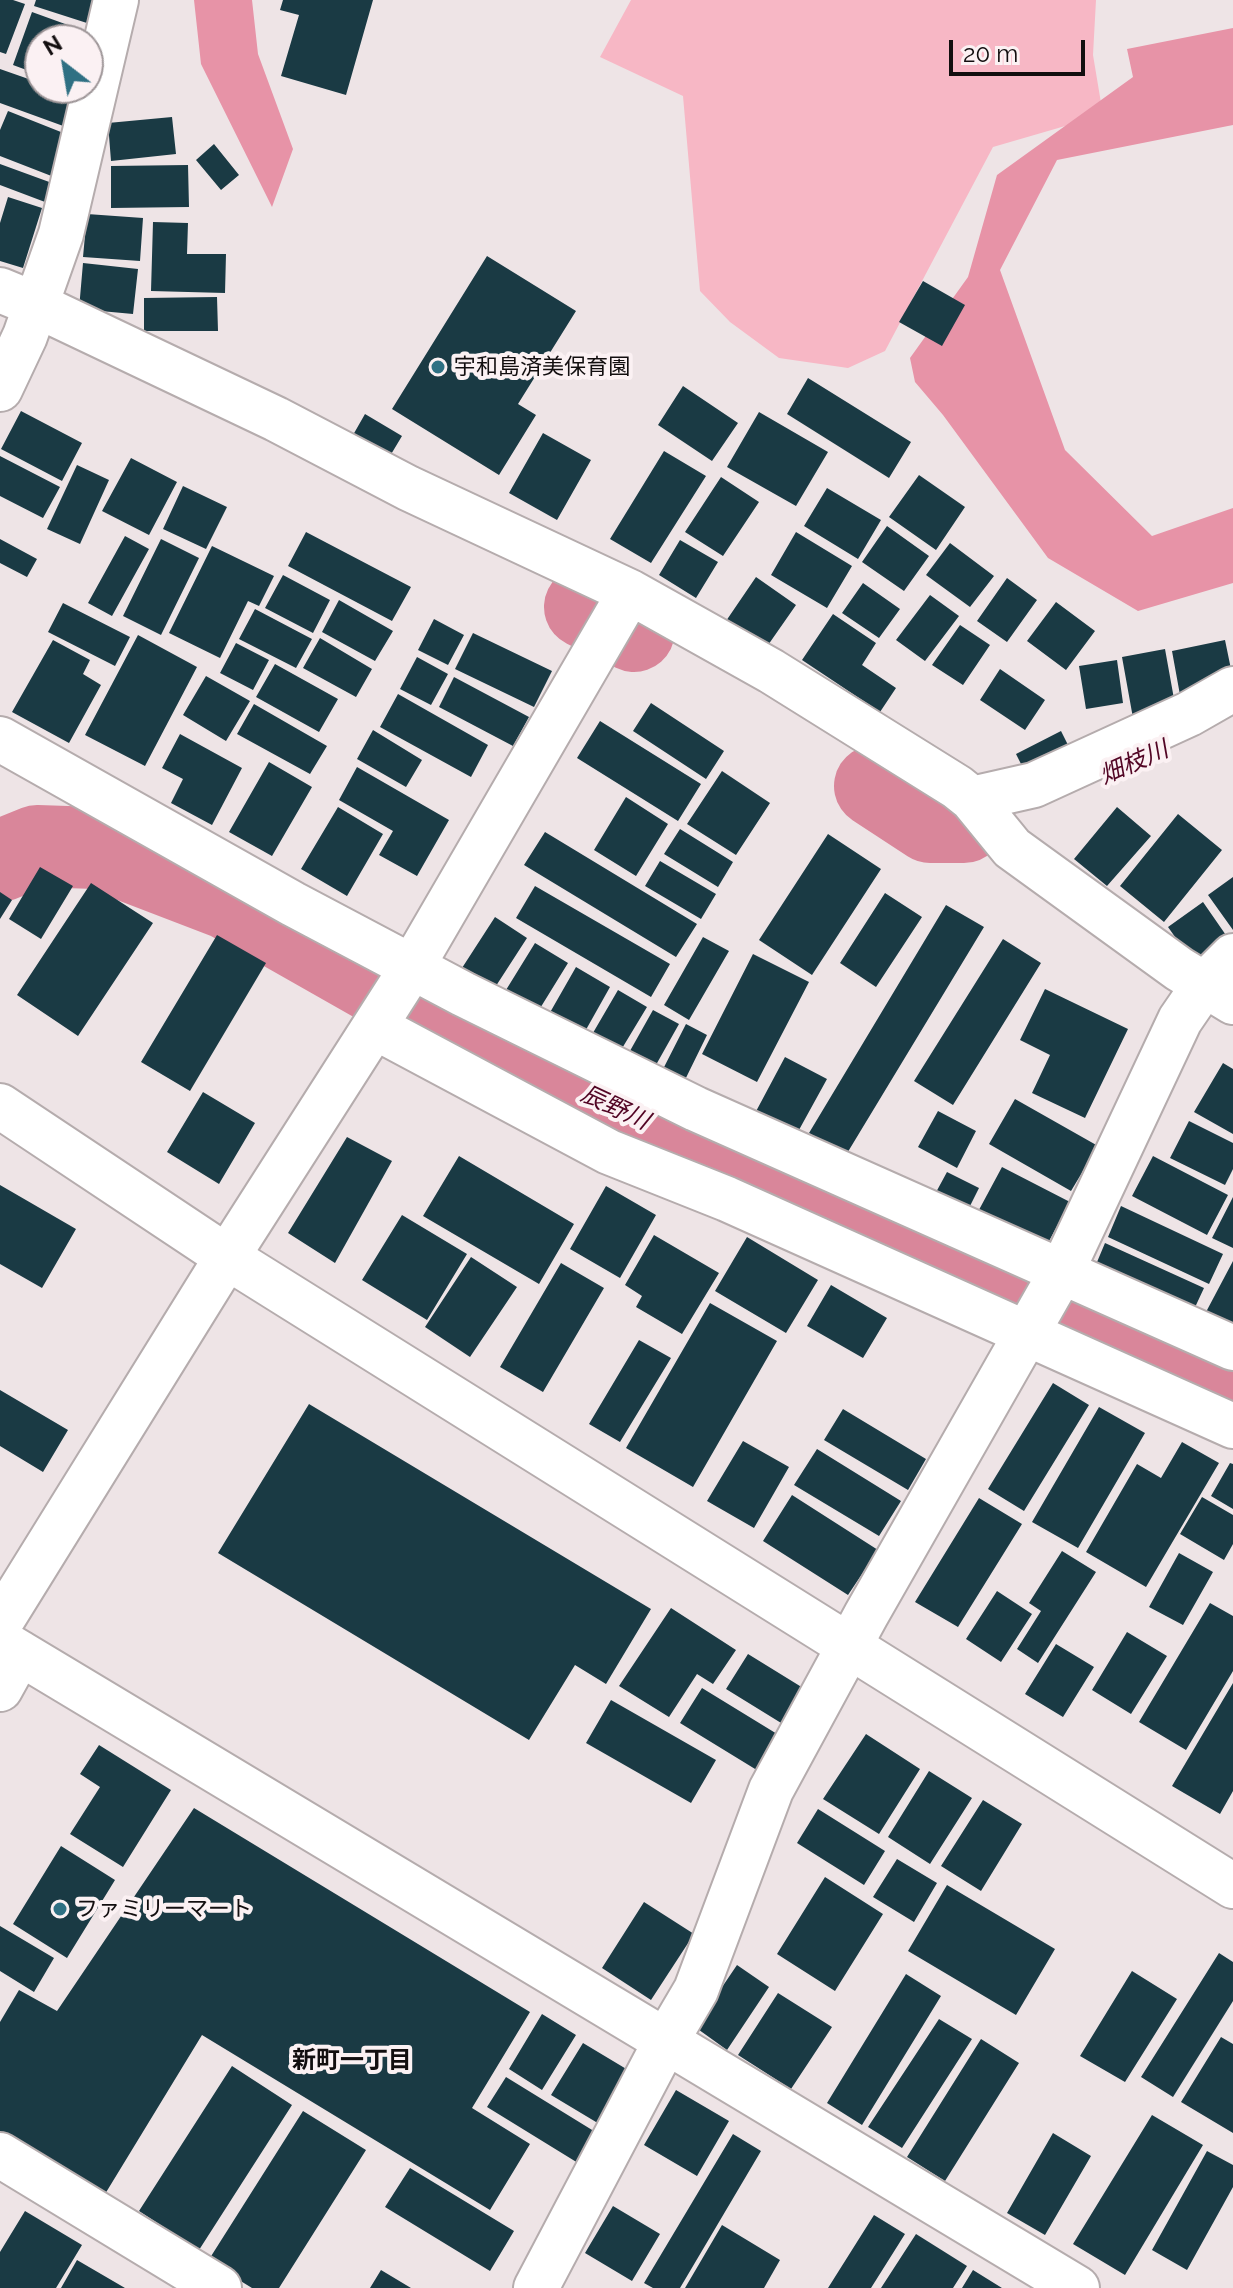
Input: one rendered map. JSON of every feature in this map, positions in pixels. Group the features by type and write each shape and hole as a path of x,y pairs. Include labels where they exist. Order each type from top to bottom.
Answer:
{"street":[{"path":"116,0 61,234 14,338 276,419 408,488 619,612 771,671 957,787 972,799 1012,848 1223,981 1180,1020 1061,1273 848,1647 771,1790 696,1990 536,2288"},
{"path":"619,612 410,971 227,1257 5,1652 666,2041 1077,2288"},
{"path":"972,799 1034,785 1189,714 1233,689"},
{"path":"0,739 410,971 696,1109 1233,1348"},
{"path":"378,1022 609,1152 1030,1326 1233,1426"},
{"path":"0,1106 227,1257 1233,1886"},
{"path":"0,2155 219,2288"}],"shaded area":[{"path":"194,0 252,0 258,54 293,149 272,207 201,64"},
{"path":"631,0 1096,0 1093,55 1103,115 993,147 885,351 848,368 779,358 730,322 700,291 683,96 600,57"},
{"path":"1233,28 1233,125 1057,160 1000,270 1065,450 1152,536 1233,508 1233,583 1138,611 1048,558 943,415 915,382 910,358 968,277 997,175 1133,77 1127,49"}],"building":[{"path":"0,0 25,4 6,54 0,52"},
{"path":"36,0 98,0 90,24 34,6"},
{"path":"283,0 373,0 346,95 281,76 299,15 280,10"},
{"path":"32,12 65,24 28,24"},
{"path":"24,34 24,69 13,65"},
{"path":"0,69 24,77 24,104 75,104 66,127 0,103"},
{"path":"8,111 71,136 54,177 0,156 0,130"},
{"path":"172,117 176,154 111,161 108,123"},
{"path":"214,144 239,175 221,190 196,160"},
{"path":"0,164 52,183 45,202 0,185"},
{"path":"188,165 189,207 111,208 111,166"},
{"path":"8,197 42,208 23,268 0,261 0,223"},
{"path":"87,214 143,218 140,261 83,257"},
{"path":"153,222 188,223 187,254 226,254 225,293 151,291"},
{"path":"487,256 576,311 518,404 536,415 499,475 392,409"},
{"path":"83,263 138,269 133,314 79,309"},
{"path":"923,281 965,305 942,346 899,322"},
{"path":"217,297 218,331 144,331 144,298"},
{"path":"808,378 911,442 889,478 787,414"},
{"path":"683,386 738,423 712,461 658,425"},
{"path":"21,411 82,443 62,481 1,449"},
{"path":"759,412 828,452 796,506 727,467"},
{"path":"365,414 402,436 390,456 353,435"},
{"path":"543,433 591,460 557,520 509,493"},
{"path":"664,451 706,476 651,563 610,539"},
{"path":"0,456 60,487 43,518 0,496"},
{"path":"131,458 177,482 149,535 102,511"},
{"path":"77,465 109,480 80,544 47,529"},
{"path":"919,475 965,507 936,550 889,517"},
{"path":"721,477 759,502 723,556 685,532"},
{"path":"183,486 227,507 206,549 163,529"},
{"path":"827,488 881,520 858,559 804,526"},
{"path":"887,526 929,556 904,591 862,562"},
{"path":"306,532 411,587 392,621 288,566"},
{"path":"796,532 852,566 827,608 771,575"},
{"path":"125,536 149,549 112,616 88,603"},
{"path":"0,539 37,559 27,577 0,563"},
{"path":"161,539 199,558 161,635 123,616"},
{"path":"680,540 718,562 696,598 659,575"},
{"path":"950,543 994,576 970,607 926,575"},
{"path":"212,546 274,576 259,606 248,601 220,658 169,633"},
{"path":"283,575 330,600 313,633 265,608"},
{"path":"756,577 796,605 766,648 726,621"},
{"path":"1007,578 1037,600 1007,642 977,621"},
{"path":"863,583 900,609 879,638 842,613"},
{"path":"930,595 959,616 925,661 896,640"},
{"path":"339,600 393,631 375,661 322,632"},
{"path":"1056,602 1095,631 1066,670 1027,641"},
{"path":"63,603 130,637 115,666 48,632"},
{"path":"255,609 312,639 296,668 239,639"},
{"path":"833,614 876,643 862,665 896,688 880,712 802,660"},
{"path":"434,619 464,635 448,665 418,650"},
{"path":"960,625 990,645 963,685 932,665"},
{"path":"473,633 552,671 534,707 455,669"},
{"path":"138,635 197,667 145,766 85,735"},
{"path":"320,638 372,669 356,697 303,668"},
{"path":"53,640 90,660 83,674 101,685 69,743 12,712"},
{"path":"1225,640 1233,679 1180,695 1172,651"},
{"path":"236,643 269,660 253,690 220,673"},
{"path":"1165,649 1176,710 1133,718 1122,657"},
{"path":"417,657 448,674 431,705 400,689"},
{"path":"1117,660 1123,703 1086,709 1079,666"},
{"path":"275,664 338,699 319,732 256,697"},
{"path":"1000,669 1045,700 1025,730 980,700"},
{"path":"206,676 250,701 226,741 183,715"},
{"path":"454,677 529,717 513,746 439,707"},
{"path":"398,694 488,745 471,777 380,727"},
{"path":"651,703 724,751 706,779 633,731"},
{"path":"254,704 327,746 310,774 237,734"},
{"path":"600,721 701,784 678,821 577,758"},
{"path":"373,730 422,760 406,787 357,759"},
{"path":"1061,731 1075,759 1030,782 1016,754"},
{"path":"180,734 242,768 212,825 171,803 183,779 162,768"},
{"path":"269,762 312,787 272,856 229,832"},
{"path":"357,767 449,820 417,876 379,855 393,831 339,800"},
{"path":"722,771 770,803 736,855 687,824"},
{"path":"626,797 668,824 636,876 594,850"},
{"path":"338,807 383,834 347,896 301,869"},
{"path":"1117,807 1151,836 1107,886 1074,859"},
{"path":"1178,814 1222,850 1164,922 1120,886"},
{"path":"680,829 733,862 718,887 664,854"},
{"path":"545,832 697,924 676,957 524,865"},
{"path":"828,834 881,869 812,975 759,940"},
{"path":"660,861 716,894 701,919 645,886"},
{"path":"40,867 73,886 41,939 9,919"},
{"path":"1233,877 1233,930 1208,895"},
{"path":"91,883 153,923 78,1036 17,995"},
{"path":"535,886 670,964 651,997 516,918"},
{"path":"0,892 12,900 0,919"},
{"path":"885,893 922,917 876,987 840,963"},
{"path":"1203,902 1230,941 1195,965 1168,927"},
{"path":"946,905 984,927 846,1155 809,1133"},
{"path":"495,917 527,938 494,989 462,968"},
{"path":"217,935 266,963 190,1091 141,1062"},
{"path":"703,937 729,951 689,1020 664,1005"},
{"path":"1003,939 1041,963 953,1105 914,1081"},
{"path":"535,943 568,963 539,1010 506,990"},
{"path":"753,954 809,982 757,1082 702,1054"},
{"path":"576,967 610,987 583,1035 548,1016"},
{"path":"1045,989 1128,1029 1085,1118 1032,1093 1050,1055 1020,1040"},
{"path":"618,990 647,1007 618,1055 590,1038"},
{"path":"653,1010 679,1024 652,1072 626,1058"},
{"path":"686,1024 707,1035 681,1088 659,1077"},
{"path":"785,1057 827,1079 794,1139 753,1117"},
{"path":"1223,1063 1233,1069 1233,1134 1194,1112"},
{"path":"203,1092 255,1123 219,1184 167,1152"},
{"path":"1015,1099 1098,1146 1071,1191 989,1144"},
{"path":"938,1111 976,1131 957,1168 918,1147"},
{"path":"1189,1121 1233,1143 1233,1169 1225,1185 1170,1158"},
{"path":"347,1137 392,1161 335,1263 288,1233"},
{"path":"459,1156 574,1224 539,1284 423,1216"},
{"path":"1153,1156 1228,1195 1207,1235 1132,1196"},
{"path":"1002,1167 1070,1202 1041,1256 973,1221"},
{"path":"947,1172 979,1188 961,1224 928,1207"},
{"path":"0,1185 76,1229 42,1288 0,1264"},
{"path":"606,1186 656,1215 620,1278 570,1249"},
{"path":"1233,1197 1233,1248 1212,1238"},
{"path":"1121,1206 1223,1254 1209,1284 1108,1237"},
{"path":"402,1215 467,1254 427,1320 362,1280"},
{"path":"654,1235 719,1273 682,1334 636,1307 642,1296 625,1285"},
{"path":"747,1237 818,1280 786,1333 715,1291"},
{"path":"1105,1243 1204,1288 1190,1318 1092,1274"},
{"path":"471,1257 517,1287 470,1357 425,1327"},
{"path":"1233,1261 1233,1326 1206,1312"},
{"path":"561,1263 604,1288 543,1392 500,1367"},
{"path":"831,1285 887,1318 863,1358 807,1326"},
{"path":"710,1303 777,1341 693,1487 626,1448"},
{"path":"639,1340 671,1358 620,1442 589,1424"},
{"path":"1053,1383 1089,1405 1024,1511 988,1489"},
{"path":"0,1390 68,1430 43,1472 0,1446"},
{"path":"309,1404 651,1609 606,1684 575,1665 529,1740 218,1553"},
{"path":"1099,1407 1145,1433 1078,1548 1032,1522"},
{"path":"843,1409 926,1459 908,1490 824,1440"},
{"path":"743,1441 789,1467 754,1528 707,1501"},
{"path":"1182,1442 1219,1463 1146,1587 1086,1552 1137,1464 1161,1478"},
{"path":"817,1449 901,1501 879,1536 794,1485"},
{"path":"1230,1463 1233,1464 1233,1509 1211,1496"},
{"path":"792,1495 878,1550 848,1595 763,1541"},
{"path":"1202,1497 1233,1515 1233,1544 1224,1560 1180,1534"},
{"path":"979,1498 1022,1524 958,1627 915,1602"},
{"path":"1062,1551 1096,1572 1038,1663 1017,1649 1041,1611 1029,1603"},
{"path":"1179,1553 1213,1572 1183,1625 1149,1607"},
{"path":"997,1591 1032,1614 1001,1662 966,1639"},
{"path":"1210,1603 1233,1616 1233,1671 1186,1750 1139,1722"},
{"path":"671,1608 736,1650 713,1684 697,1674 669,1717 619,1686"},
{"path":"1127,1632 1167,1656 1131,1714 1092,1690"},
{"path":"1056,1644 1094,1667 1063,1717 1025,1694"},
{"path":"748,1654 808,1691 786,1726 726,1689"},
{"path":"1233,1683 1233,1791 1220,1814 1172,1786"},
{"path":"702,1688 782,1737 760,1772 680,1723"},
{"path":"611,1700 716,1760 691,1803 586,1743"},
{"path":"866,1734 920,1769 879,1834 823,1799"},
{"path":"99,1745 171,1790 123,1867 70,1834 100,1787 80,1774"},
{"path":"929,1771 972,1798 930,1864 888,1837"},
{"path":"983,1800 1022,1824 981,1891 941,1866"},
{"path":"194,1808 530,2012 472,2108 530,2144 490,2210 202,2035 102,2199 0,2137 0,2022 19,1990 57,2011"},
{"path":"818,1809 885,1851 864,1885 797,1843"},
{"path":"61,1846 115,1880 67,1958 13,1924"},
{"path":"897,1859 937,1883 914,1922 873,1897"},
{"path":"825,1877 883,1914 835,1991 777,1954"},
{"path":"947,1885 1055,1949 1016,2015 908,1951"},
{"path":"644,1902 694,1934 651,2000 602,1968"},
{"path":"0,1926 54,1958 34,1992 0,1971"},
{"path":"1219,1953 1233,1962 1233,2001 1173,2097 1141,2077"},
{"path":"737,1965 769,1987 727,2050 695,2027"},
{"path":"1132,1971 1177,1999 1125,2082 1080,2056"},
{"path":"906,1974 941,1996 862,2125 827,2103"},
{"path":"778,1993 832,2027 791,2089 738,2055"},
{"path":"542,2014 576,2035 542,2090 509,2069"},
{"path":"939,2019 972,2039 902,2148 868,2127"},
{"path":"1221,2037 1233,2044 1233,2133 1181,2102"},
{"path":"981,2039 1019,2063 945,2181 907,2157"},
{"path":"583,2043 633,2073 601,2125 551,2095"},
{"path":"232,2066 292,2105 199,2250 139,2211"},
{"path":"506,2077 597,2133 578,2163 487,2107"},
{"path":"676,2090 729,2121 697,2176 644,2145"},
{"path":"303,2111 366,2150 279,2288 252,2288 208,2261"},
{"path":"1152,2115 1203,2145 1125,2275 1073,2244"},
{"path":"1053,2133 1091,2156 1045,2235 1007,2213"},
{"path":"733,2134 761,2151 680,2288 653,2288 644,2283"},
{"path":"1207,2151 1233,2165 1233,2187 1187,2270 1152,2250"},
{"path":"410,2168 514,2231 490,2271 385,2207"},
{"path":"613,2206 660,2234 632,2281 585,2253"},
{"path":"25,2211 82,2245 56,2288 0,2288 0,2252"},
{"path":"874,2215 905,2234 871,2288 828,2288"},
{"path":"722,2225 780,2260 764,2288 685,2288"},
{"path":"916,2234 967,2266 953,2288 881,2288"},
{"path":"77,2260 125,2288 61,2288"},
{"path":"381,2270 411,2288 370,2288"},
{"path":"973,2270 1002,2288 962,2288"}],"waterway":[{"path":"585,607 634,631"},
{"name":"畑枝川","path":"875,786 930,822 964,822"},
{"name":"辰野川","path":"0,861 37,846 96,848 229,899 458,1029 585,1095 1233,1392"}],"place":[{"name":"宇和島済美保育園","path":"438,367"},
{"name":"ファミリーマート","path":"60,1909"}],"district":[{"name":"新町一丁目","path":"352,2061"}]}
